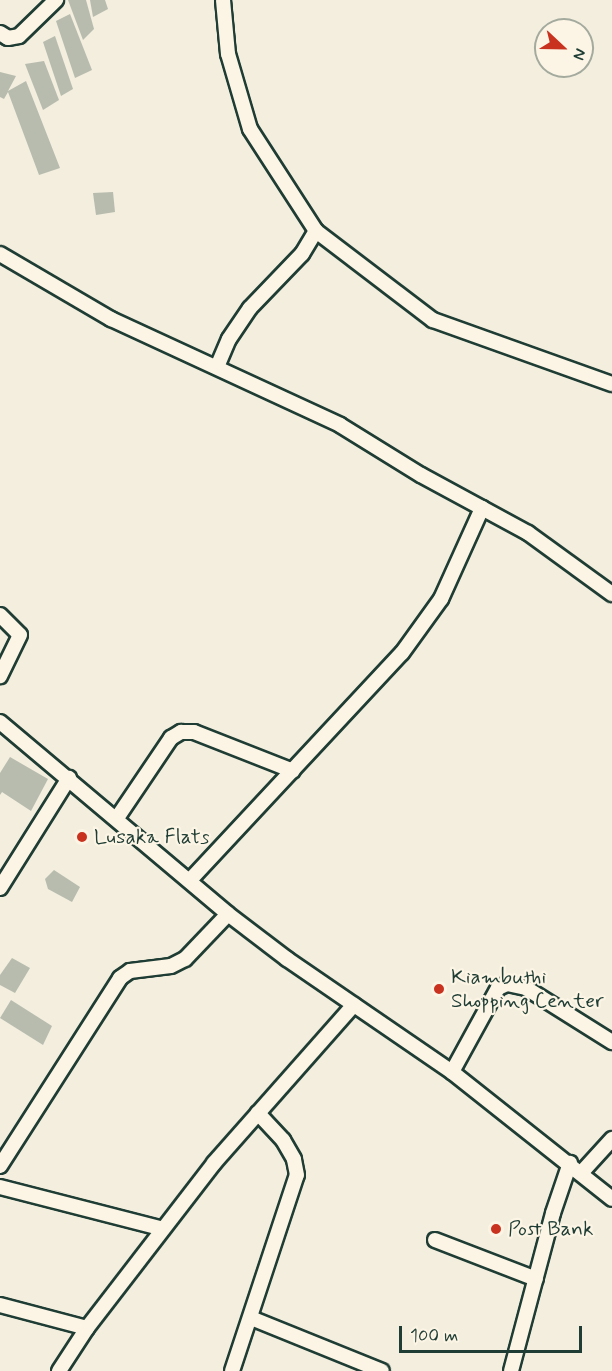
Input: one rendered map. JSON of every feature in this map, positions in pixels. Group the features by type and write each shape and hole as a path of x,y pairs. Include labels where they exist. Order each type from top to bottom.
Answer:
{"street":[{"path":"0,33 8,38 19,36 56,0"},
{"path":"223,0 228,54 250,129 316,231 377,280 433,320 612,384"},
{"path":"217,367 230,339 250,308 302,254 316,231"},
{"path":"0,254 111,319 340,424 528,533 612,594"},
{"path":"191,879 227,836 293,771 402,652 441,599 483,508"},
{"path":"0,615 20,635 0,676"},
{"path":"0,722 191,879 228,914 452,1072 582,1172 612,1199"},
{"path":"117,818 171,738 181,732 194,732 293,771"},
{"path":"0,888 69,778"},
{"path":"0,1166 120,978 130,971 171,966 184,959 228,914"},
{"path":"452,1072 498,988 507,984 526,988 612,1042"},
{"path":"59,1371 87,1328 163,1229 258,1113 354,1005"},
{"path":"232,1371 297,1175 294,1159 283,1140 258,1113"},
{"path":"582,1172 612,1139"},
{"path":"512,1371 570,1163"},
{"path":"0,1187 163,1229"},
{"path":"435,1240 536,1279"},
{"path":"0,1305 87,1328"},
{"path":"251,1318 382,1371"}],"building":[{"path":"68,0 86,0 94,29 83,40"},
{"path":"90,0 105,0 108,9 93,17"},
{"path":"70,14 92,70 75,78 56,21"},
{"path":"55,36 73,89 61,96 43,42"},
{"path":"44,61 59,100 43,110 25,64"},
{"path":"0,72 16,76 8,91 26,81 60,168 39,175 8,92 4,99 0,97"},
{"path":"113,192 115,212 96,215 93,193"},
{"path":"10,757 48,779 31,811 2,792 0,795 0,773"},
{"path":"54,870 80,887 72,902 48,889 45,879"},
{"path":"12,958 30,968 15,993 0,985 0,975"},
{"path":"11,1000 52,1026 43,1045 0,1018"}],"place":[{"name":"Lusaka Flats","path":"82,837"},
{"name":"Kiambuthi Shopping Center","path":"439,989"},
{"name":"Post Bank","path":"496,1229"}]}
